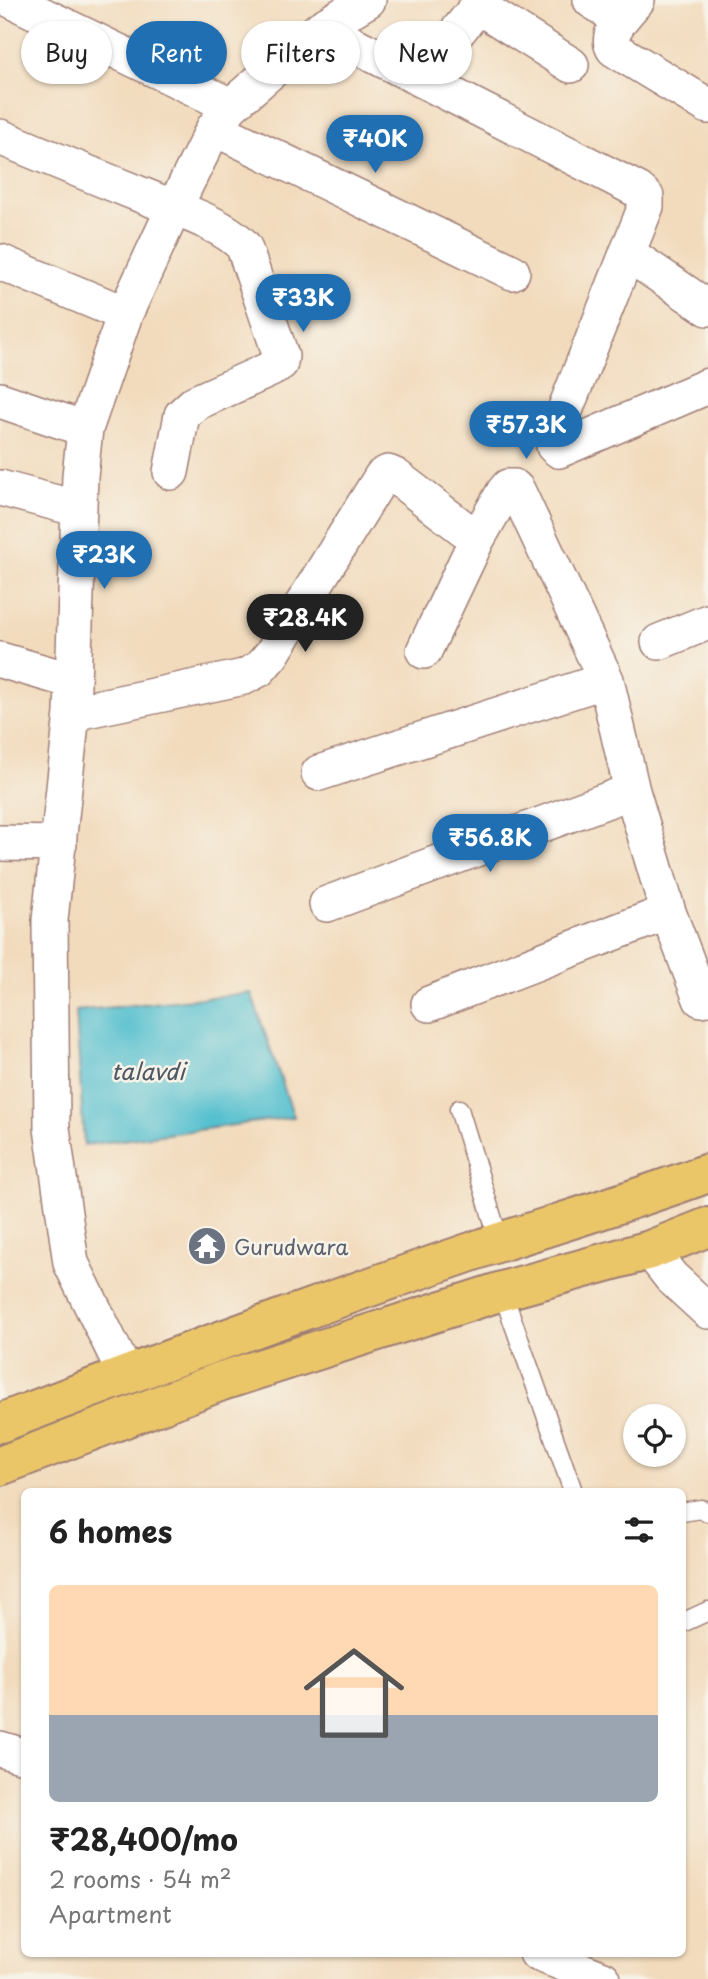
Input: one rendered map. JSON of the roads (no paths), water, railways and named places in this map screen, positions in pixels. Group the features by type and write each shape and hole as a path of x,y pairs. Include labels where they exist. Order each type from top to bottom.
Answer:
{"main road":[{"path":"0,1423 218,1341 499,1242 642,1198 708,1173"},
{"path":"0,1466 222,1381 502,1291 650,1250 708,1227"}],"street":[{"path":"11,0 222,117 512,272"},
{"path":"591,0 629,10 611,38 614,49 708,106"},
{"path":"332,21 364,1"},
{"path":"466,21 481,3 572,65"},
{"path":"126,1375 71,1263 52,1128 51,920 73,697 80,476 85,429 124,314 174,208 222,117 259,84"},
{"path":"432,84 638,190 646,197 646,206 554,438 554,446 559,450 708,386"},
{"path":"0,137 174,208 228,233 244,247 281,356 280,363 187,409 182,415 171,472"},
{"path":"627,253 708,308"},
{"path":"0,262 124,314"},
{"path":"0,400 85,429"},
{"path":"0,660 73,697 244,677 259,669 272,654 382,476 388,473 396,476 477,539"},
{"path":"424,651 477,539 504,492 508,487 514,486 606,680 632,791 668,912 701,999 708,999"},
{"path":"0,488 79,509"},
{"path":"659,642 708,622"},
{"path":"319,773 606,680"},
{"path":"327,904 632,791"},
{"path":"0,843 59,844"},
{"path":"429,1004 668,912"},
{"path":"650,1250 671,1277 708,1311"},
{"path":"0,1749 21,1755"},
{"path":"530,1979 537,1957"},
{"path":"548,1957 603,1979"}],"lane":[{"path":"459,1109 499,1242"},
{"path":"502,1291 572,1488"},
{"path":"686,1511 701,1509 708,1512"},
{"path":"686,1621 708,1611"}],"water":[{"name":"talavdi","path":"251,993 294,1117 84,1145 76,1011"}],"place":[{"name":"Gurudwara","path":"207,1246"}]}
